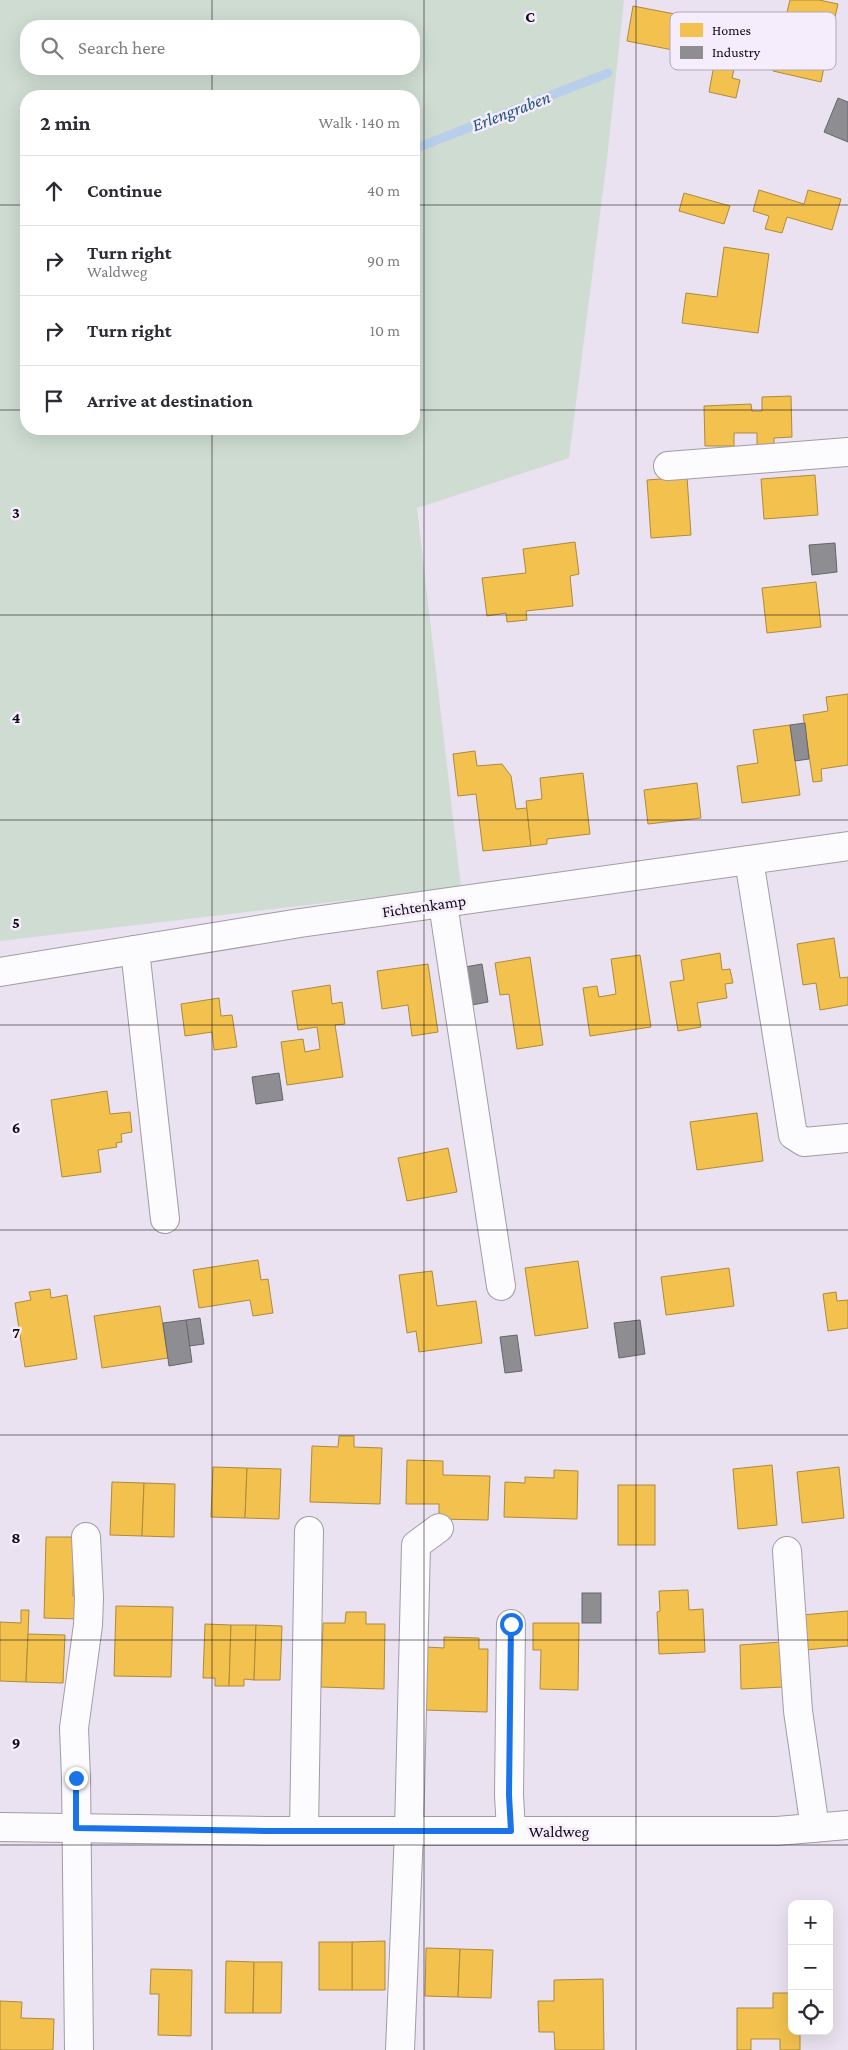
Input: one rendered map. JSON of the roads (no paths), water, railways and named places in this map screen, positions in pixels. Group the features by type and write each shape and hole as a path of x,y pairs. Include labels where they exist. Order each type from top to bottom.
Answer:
{"main road":[{"path":"668,466 848,452"},
{"name":"Fichtenkamp","path":"0,972 300,923 848,846"},
{"path":"749,860 793,1135 804,1142 848,1138"},
{"path":"443,904 501,1286"},
{"path":"135,950 165,1219"},
{"path":"400,2050 409,1831 416,1545 439,1528"},
{"path":"304,1831 309,1531"},
{"path":"80,2050 74,1728 88,1625 89,1598 86,1537"},
{"path":"787,1551 798,1711 815,1828"},
{"path":"511,1624 509,1795 511,1831"},
{"name":"Waldweg","path":"0,1827 304,1831 777,1831 848,1825"}],"waterway":[{"name":"Erlengraben","path":"420,147 608,73"}]}
